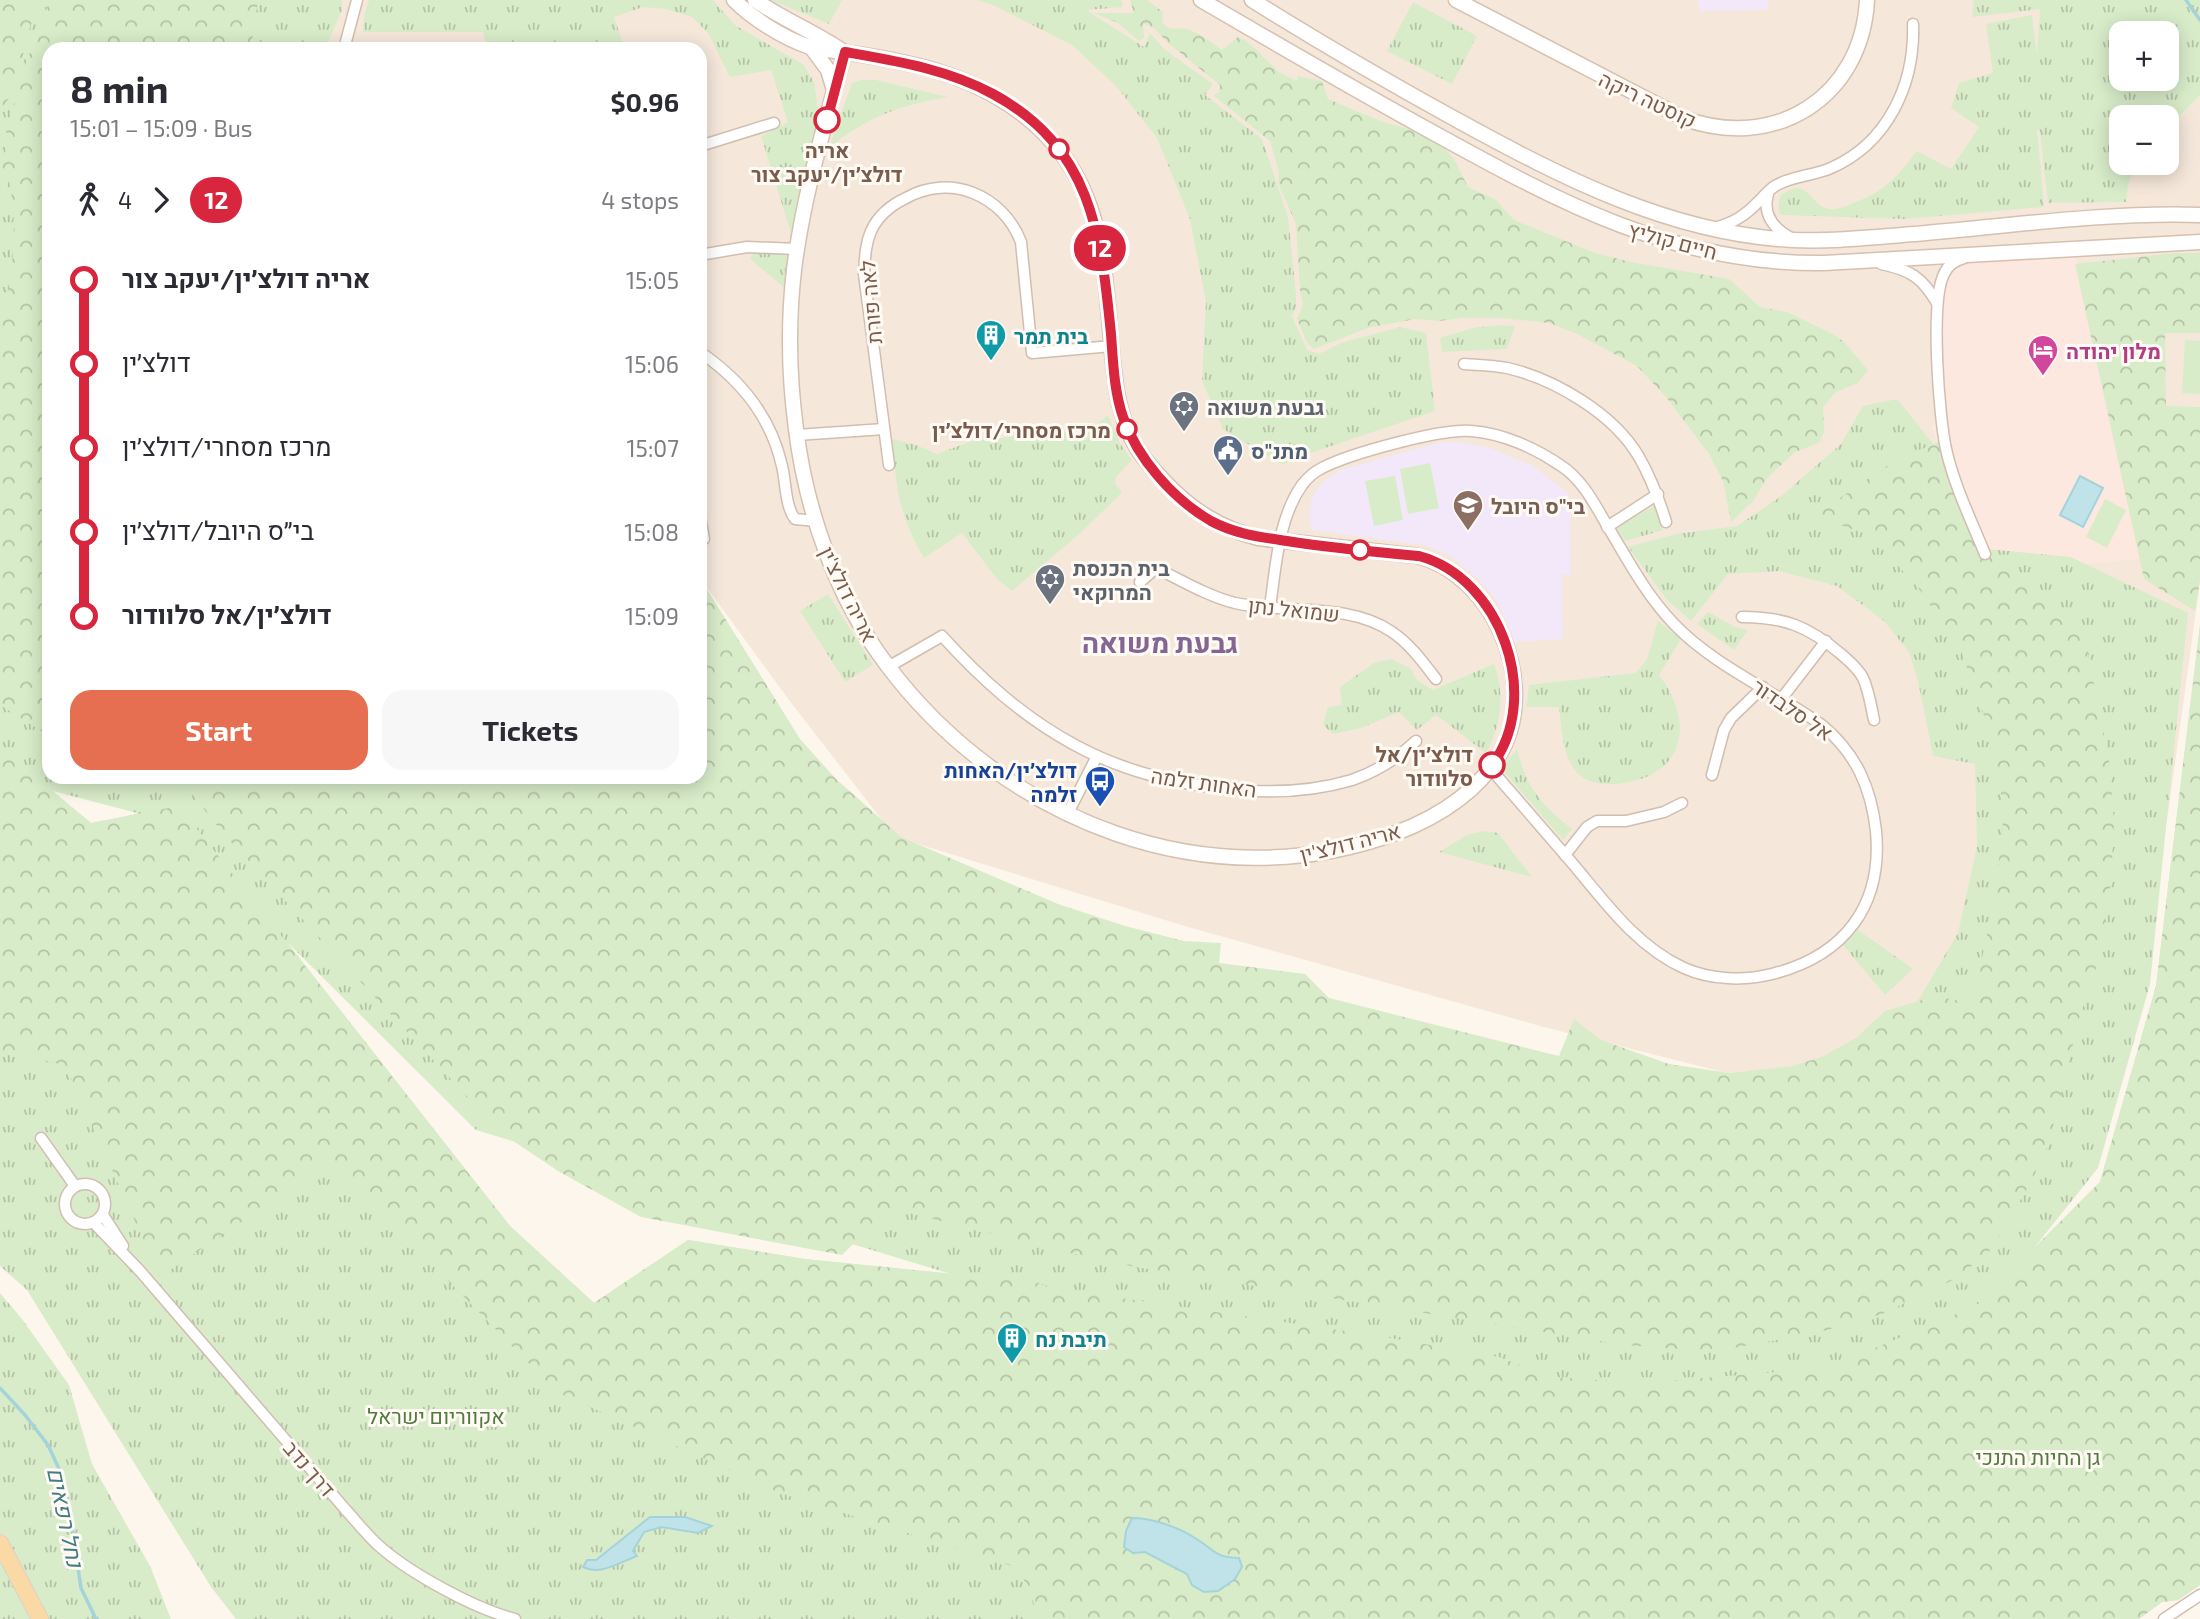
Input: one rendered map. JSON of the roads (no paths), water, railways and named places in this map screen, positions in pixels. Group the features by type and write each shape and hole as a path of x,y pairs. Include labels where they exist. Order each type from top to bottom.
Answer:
{"main road":[{"path":"0,1543 40,1619"}],"street":[{"path":"346,42 357,0"},
{"name":"אריה דולצ'ין","path":"734,0 756,19 811,47 845,52 937,71 971,84 1014,107 1048,137 1072,168 1093,214 1105,272 1117,396 1132,441 1154,471 1211,521 1235,532 1280,540 1419,556 1454,571 1472,587 1488,607 1504,640 1515,696 1512,724 1506,742 1490,768 1468,792 1448,807 1395,834 1314,854 1259,859 1198,854 1120,836 1067,815 987,766 938,722 888,667 851,605 816,521 797,435 790,342 797,249 810,183 845,52"},
{"name":"אריה דולצ'ין","path":"755,0 845,52"},
{"name":"חיים קוליץ","path":"1201,0 1335,79 1567,204 1605,220 1684,245 1738,257 1794,263 2200,242"},
{"name":"חיים קוליץ","path":"1252,0 1346,59 1552,171 1630,205 1711,228 1795,240 2200,215"},
{"name":"קוסטה ריקה","path":"1456,0 1645,100 1701,125 1730,130 1772,125 1790,118 1814,104 1832,89 1857,51 1866,18 1867,0"},
{"path":"1711,228 1730,224 1743,217 1768,192 1782,183 1841,164 1859,152 1881,130 1898,105 1905,86 1914,42 1913,24"},
{"path":"811,47 828,70 834,92"},
{"path":"707,144 774,123"},
{"name":"לאה פורת","path":"889,465 864,274 865,251 872,230 882,215 896,203 917,192 935,187 954,187 972,192 1005,214 1015,227 1021,242 1032,353 1112,346"},
{"path":"1768,192 1765,202 1769,219 1795,240"},
{"path":"707,254 747,247 797,249"},
{"path":"1977,255 1954,262 1940,281 1937,303 1939,406 1951,467 1985,554"},
{"path":"1871,261 1898,268 1917,277 1926,285 1937,303"},
{"path":"707,357 729,374 760,410 779,453 790,512 794,519 816,521"},
{"path":"1464,365 1504,367 1526,373 1573,395 1591,408 1627,441 1639,456 1658,494 1666,522"},
{"path":"797,435 884,429"},
{"name":"אל סלבדור","path":"1270,607 1280,540 1291,506 1302,485 1312,474 1345,458 1456,431 1481,433 1536,451 1562,466 1591,498 1641,583 1675,625 1700,647 1782,698 1840,741 1863,774 1874,815 1876,867 1867,903 1846,933 1833,946 1803,964 1751,978 1717,976 1684,968 1654,950 1623,923 1490,768"},
{"path":"1607,527 1658,494"},
{"name":"שמואל נתן","path":"1140,582 1156,568 1217,598 1237,603 1356,615 1392,632 1413,650 1436,678"},
{"path":"1742,617 1766,617 1786,621 1807,629 1826,641 1863,677 1874,720"},
{"name":"האחות זלמה","path":"888,667 942,636 1021,712 1097,757 1139,772 1187,784 1266,790 1311,787 1354,779 1377,769 1416,741"},
{"path":"1782,698 1826,641"},
{"path":"1712,775 1724,730 1731,718 1763,687"},
{"path":"1067,815 1097,757"},
{"path":"1565,855 1587,827 1597,821 1626,821 1664,812 1682,803"},
{"path":"41,1138 75,1186"},
{"path":"88,1184 100,1190 106,1202 98,1219 80,1224 69,1217 65,1210 66,1197 75,1186 88,1184"},
{"name":"דרך נדב","path":"98,1219 378,1545 409,1569 486,1610 515,1619"},
{"path":"2164,1619 2200,1595"}],"water":[{"path":"2080,476 2103,488 2083,527 2060,515"},
{"path":"650,1517 685,1517 712,1526 698,1533 661,1527 644,1532 633,1551 637,1556 603,1569 583,1567 587,1560 596,1560"},
{"path":"1132,1518 1156,1521 1181,1530 1219,1554 1239,1558 1242,1567 1235,1579 1218,1591 1204,1592 1192,1585 1187,1574 1145,1552 1133,1553 1124,1547 1126,1531"}],"waterway":[{"path":"2186,0 2200,20"},
{"name":"נחל רפאים","path":"0,1388 48,1445 60,1471 69,1507 81,1588 96,1619"}],"place":[{"name":"אריה דולצ׳ין/יעקב צור","path":"827,120"},
{"name":"בית תמר","path":"991,362"},
{"name":"מלון יהודה","path":"2043,377"},
{"name":"מרכז מסחרי/דולצ׳ין","path":"1127,429"},
{"name":"גבעת משואה","path":"1184,433"},
{"name":"מתנ\"ס","path":"1228,477"},
{"name":"בי\"ס היובל","path":"1468,532"},
{"name":"בית הכנסת המרוקאי","path":"1050,606"},
{"name":"דולצ׳ין/אל סלוודור","path":"1492,765"},
{"name":"דולצ׳ין/האחות זלמה","path":"1100,808"},
{"name":"תיבת נח","path":"1012,1365"}],"district":[{"name":"גבעת משואה","path":"1160,642"}],"park label":[{"name":"אקווריום ישראל","path":"436,1415"},
{"name":"גן החיות התנכי","path":"2038,1456"}]}
